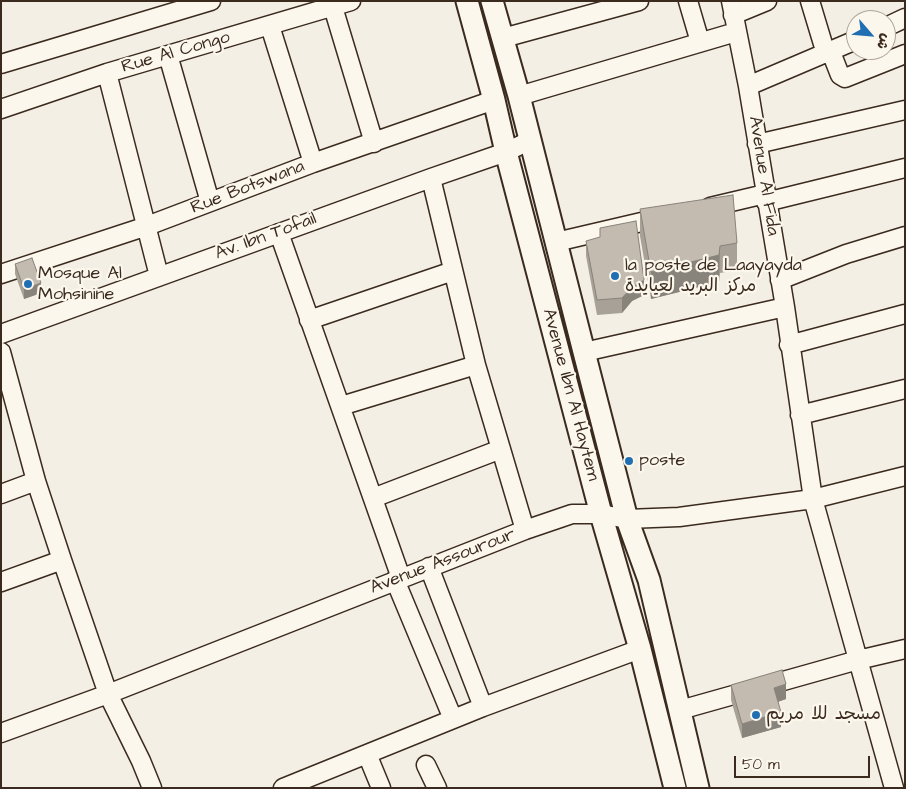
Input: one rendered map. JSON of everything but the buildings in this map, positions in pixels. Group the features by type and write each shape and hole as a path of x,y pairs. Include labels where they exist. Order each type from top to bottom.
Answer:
{"street":[{"path":"1,64 211,1"},
{"name":"Rue Al Congo","path":"1,109 107,73 351,1"},
{"name":"Avenue Ibn Al Haytem","path":"467,1 600,514 640,649 675,788"},
{"name":"Avenue Ibn Al Haytem","path":"492,1 531,140 627,519 649,580 698,788"},
{"path":"503,38 638,1"},
{"path":"688,1 700,42"},
{"path":"519,96 700,42 733,16 767,1"},
{"path":"810,1 828,53 840,75 845,78 905,54"},
{"path":"333,6 374,143"},
{"name":"Avenue Al Fida","path":"733,16 748,86 785,307 789,345 813,499 894,788"},
{"path":"270,26 313,163"},
{"path":"748,86 846,45"},
{"path":"168,55 210,202"},
{"path":"107,73 159,276"},
{"name":"Rue Botswana","path":"1,274 147,226 313,163 494,100"},
{"path":"757,144 905,110"},
{"name":"Av. Ibn Tofail","path":"1,334 506,152 531,140"},
{"path":"556,242 684,213 766,198 905,168"},
{"path":"430,178 476,365 525,530"},
{"path":"278,233 373,498 398,579 453,719"},
{"path":"780,280 846,254 905,236"},
{"path":"309,320 453,271"},
{"path":"584,352 785,307"},
{"path":"789,345 905,314"},
{"path":"1,352 36,481 108,694 152,788"},
{"path":"341,406 476,365"},
{"path":"800,415 905,389"},
{"path":"373,498 501,449"},
{"name":"Avenue Assourour","path":"1,733 108,694 428,567 572,514 600,514 627,519 679,517 813,499 905,476"},
{"path":"1,494 36,481"},
{"path":"1,582 62,560"},
{"path":"428,567 483,708"},
{"path":"283,788 310,783 367,754 453,719 640,649"},
{"path":"680,710 858,660 905,649"},
{"path":"367,754 381,788"},
{"path":"426,765 437,788"}],"place":[{"name":"la poste de Laayayda مركز البريد لعيايدة","path":"615,276"},
{"name":"Mosque Al Mohsinine","path":"28,284"},
{"name":"poste","path":"629,461"},
{"name":"مسجد للا مريم","path":"756,715"}]}
